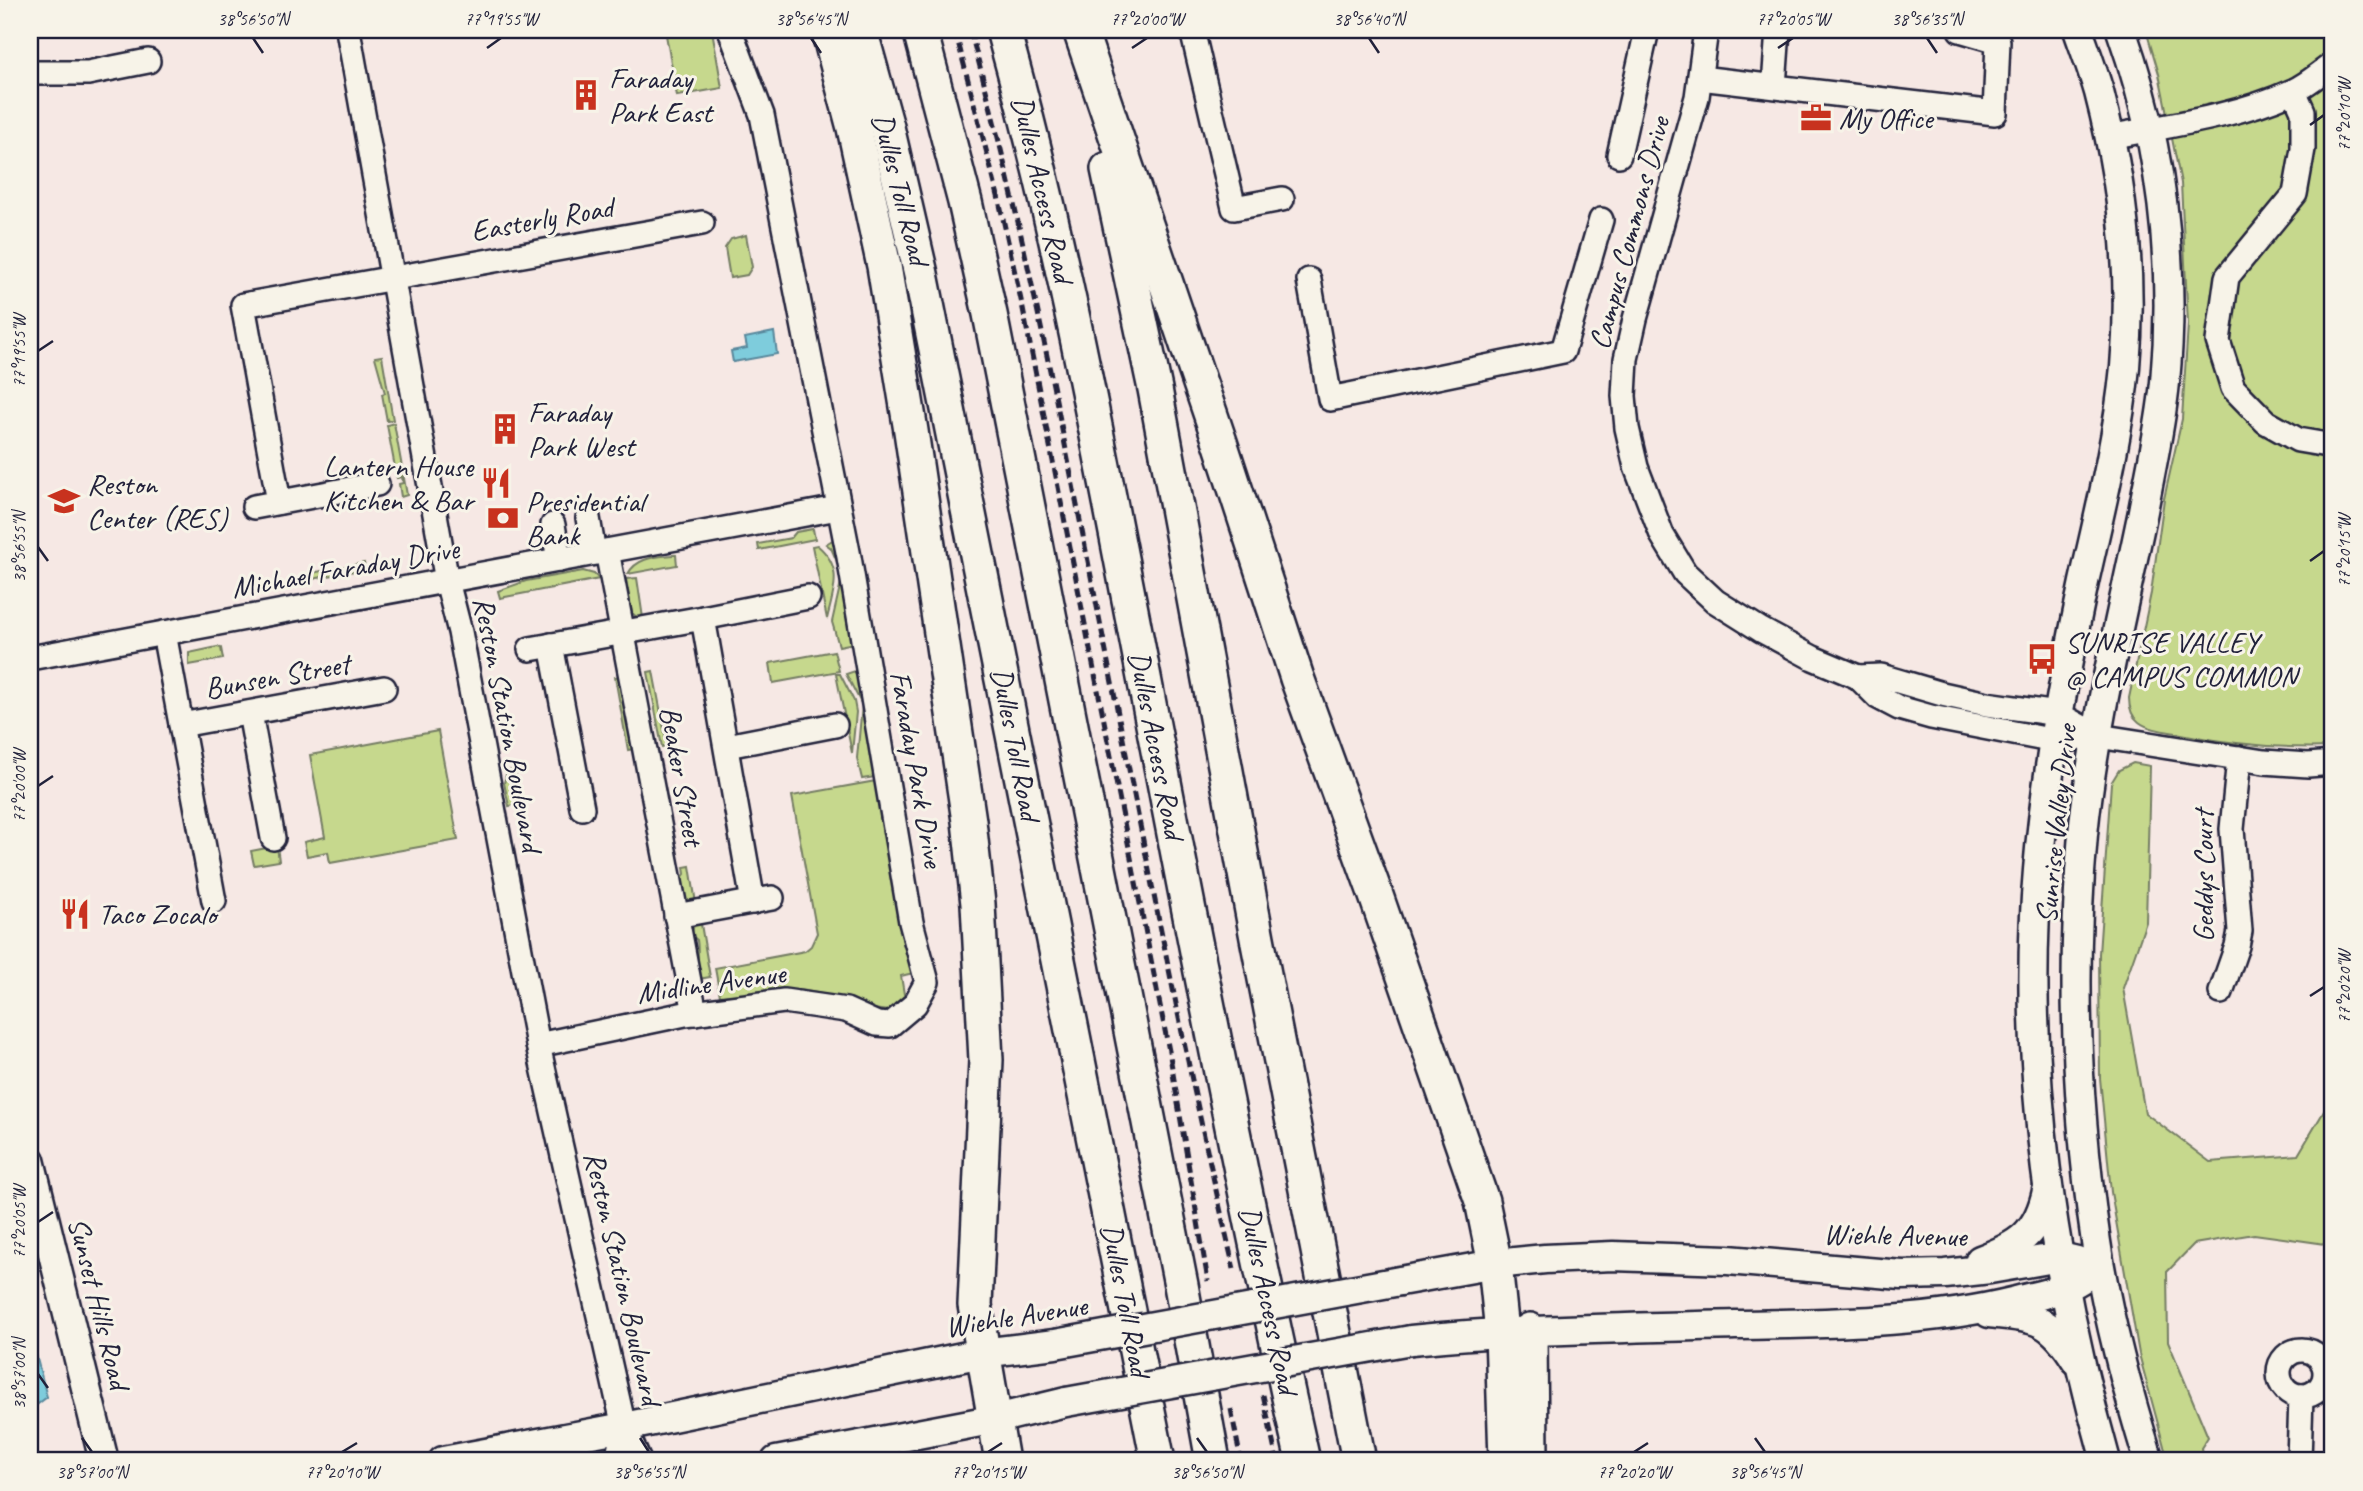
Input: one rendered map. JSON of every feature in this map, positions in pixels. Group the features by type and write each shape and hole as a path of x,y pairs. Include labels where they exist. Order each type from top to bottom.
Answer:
{"highway":[{"path":"828,30 854,128 884,266 969,821 978,904 986,1060 975,1304 1002,1461"},
{"name":"Dulles Toll Road","path":"860,30 887,127 924,287 1158,1461"},
{"path":"920,30 965,202 990,314 1181,1285 1213,1461"},
{"name":"Dulles Access Road","path":"1003,30 1050,215 1078,343 1183,882 1303,1461"},
{"path":"1072,30 1123,232 1156,388 1265,979 1359,1461"},
{"path":"1080,30 1297,678 1482,1200 1495,1264 1516,1331 1531,1461"},
{"path":"1506,1461 1516,1331"}],"main road":[{"name":"Sunrise Valley Drive","path":"2078,30 2098,90 2109,137 2125,251 2125,366 2116,428 2056,727 2038,869 2034,1019 2038,1098 2060,1257 2082,1369 2106,1461"},
{"name":"Sunrise Valley Drive","path":"2121,30 2151,129 2161,192 2169,318 2165,384 2154,453 2098,736 2084,832 2077,943 2079,1071 2090,1194 2100,1266 2122,1364 2149,1461"},
{"name":"Sunset Hills Road","path":"30,1160 104,1461"},
{"path":"1945,1274 1995,1255 2026,1235 2043,1213 2049,1184"},
{"name":"Wiehle Avenue","path":"443,1461 624,1427 982,1353 1055,1344 1495,1264 1613,1255 1754,1262 1902,1275 1990,1269 2060,1257 2100,1266"},
{"path":"776,1461 996,1419 1066,1402 1411,1340 1516,1331 1898,1321 1972,1312 2066,1289 2100,1266"},
{"path":"1972,1312 2018,1316 2049,1326 2065,1342 2082,1369"}],"street":[{"name":"Reston Station Boulevard","path":"348,30 447,581 460,632 538,1045 624,1427 639,1461"},
{"name":"Faraday Park Drive","path":"730,30 762,115 816,448 838,508 849,557 911,922 927,982 915,1004 890,1025"},
{"path":"1192,30 1234,208 1282,199"},
{"path":"1619,155 1647,30"},
{"name":"Campus Commons Drive","path":"1706,30 1700,78 1684,148 1626,359 1624,396 1627,428 1636,467 1662,535 1673,556 1699,588 1772,636 1813,658 1858,677 1878,696 1899,708 1931,717 2056,727 2239,758 2308,765 2333,763"},
{"path":"1774,86 1777,30"},
{"path":"1700,78 1995,113 1998,41 1961,30"},
{"path":"30,73 88,73 148,61"},
{"path":"2109,137 2214,116 2294,91 2333,64"},
{"path":"2294,91 2303,111 2303,149 2295,194 2227,277 2218,341 2233,388 2266,422 2298,440 2333,446"},
{"path":"1309,280 1330,399 1563,351 1601,220"},
{"name":"Easterly Road","path":"279,502 243,305 702,223"},
{"path":"254,507 377,484"},
{"name":"Michael Faraday Drive","path":"30,659 838,508"},
{"name":"Beaker Street","path":"588,518 601,552 624,633 695,1013"},
{"path":"553,525 559,560"},
{"path":"582,808 540,647 808,597"},
{"path":"676,916 763,900 727,746 703,618"},
{"name":"Bunsen Street","path":"164,633 214,901"},
{"name":"Bunsen Street","path":"181,725 384,688"},
{"path":"250,713 273,838"},
{"path":"727,746 835,725"},
{"name":"Geddys Court","path":"2221,992 2240,931 2232,829 2239,758"},
{"name":"Midline Avenue","path":"538,1045 695,1013 784,1001 846,1010 877,1024 890,1025"},
{"path":"2299,1461 2301,1396"},
{"name":"Reston Station Boulevard","path":"617,1461 624,1427"}],"green space":[{"path":"669,30 712,30 722,88 677,96 666,35"},
{"path":"2146,30 2333,30 2333,747 2254,745 2161,730 2139,722 2130,708 2129,698 2151,593 2164,499 2182,419 2188,324 2181,183 2159,74"},
{"path":"746,235 752,267 747,275 730,278 725,248 731,239"},
{"path":"382,356 393,420 387,421 382,394 385,393 375,357"},
{"path":"394,423 407,495 401,497 399,484 403,483 402,477 397,478 387,425"},
{"path":"813,529 815,539 759,550 758,544 791,538 796,532"},
{"path":"834,539 854,643 839,646 832,622 841,582 838,564 831,548 826,544"},
{"path":"817,545 825,553 834,570 834,589 827,619 812,546"},
{"path":"676,555 677,565 628,574 642,561"},
{"path":"364,563 365,569 307,580 306,574"},
{"path":"583,571 594,574 599,579 500,598 498,591 526,581"},
{"path":"637,578 643,618 632,613 626,579"},
{"path":"221,648 223,659 189,665 189,653"},
{"path":"834,651 839,671 773,683 770,663"},
{"path":"858,670 875,777 862,779 857,758 862,705 846,674"},
{"path":"653,671 667,745 662,747 648,672"},
{"path":"836,674 840,674 854,701 856,712 852,753"},
{"path":"620,676 634,749 628,750 615,677"},
{"path":"438,731 458,840 330,863 328,852 307,856 304,842 325,837 310,755"},
{"path":"2133,763 2150,766 2146,922 2123,988 2145,1113 2210,1162 2298,1155 2333,1096 2333,1245 2254,1234 2194,1244 2167,1272 2168,1341 2208,1437 2201,1448 2203,1461 2168,1461 2139,1354 2111,1192 2100,1078 2099,954 2111,783 2119,770"},
{"path":"515,770 521,804 509,806 504,783 507,771"},
{"path":"876,781 903,943 913,973 901,976 904,994 911,994 897,1008 888,1011 873,1009 848,999 801,990 720,996 715,968 805,951 811,946 817,933 792,796"},
{"path":"277,846 279,861 254,865 251,851"},
{"path":"690,866 696,903 691,904 685,900 681,879 685,874 684,867"},
{"path":"701,924 710,977 699,979 697,940 691,935 694,925"}],"water":[{"path":"774,332 777,354 733,362 731,351 747,348 745,338"},
{"path":"30,1332 47,1397 30,1410"}],"railway":[{"path":"955,30 998,196 1023,309 1170,1056 1208,1281"},
{"path":"970,30 1032,287 1175,998 1234,1269"},
{"path":"1263,1395 1277,1461"},
{"path":"1231,1409 1241,1461"}],"place":[{"name":"Faraday Park East","path":"586,95"},
{"name":"My Office","path":"1816,118"},
{"name":"Faraday Park West","path":"505,429"},
{"name":"Lantern House Kitchen & Bar","path":"496,483"},
{"name":"Reston Center (RES)","path":"64,501"},
{"name":"Presidential Bank","path":"503,518"},
{"name":"SUNRISE VALLEY @ CAMPUS COMMON","path":"2042,659"},
{"name":"Taco Zocalo","path":"75,914"}]}
